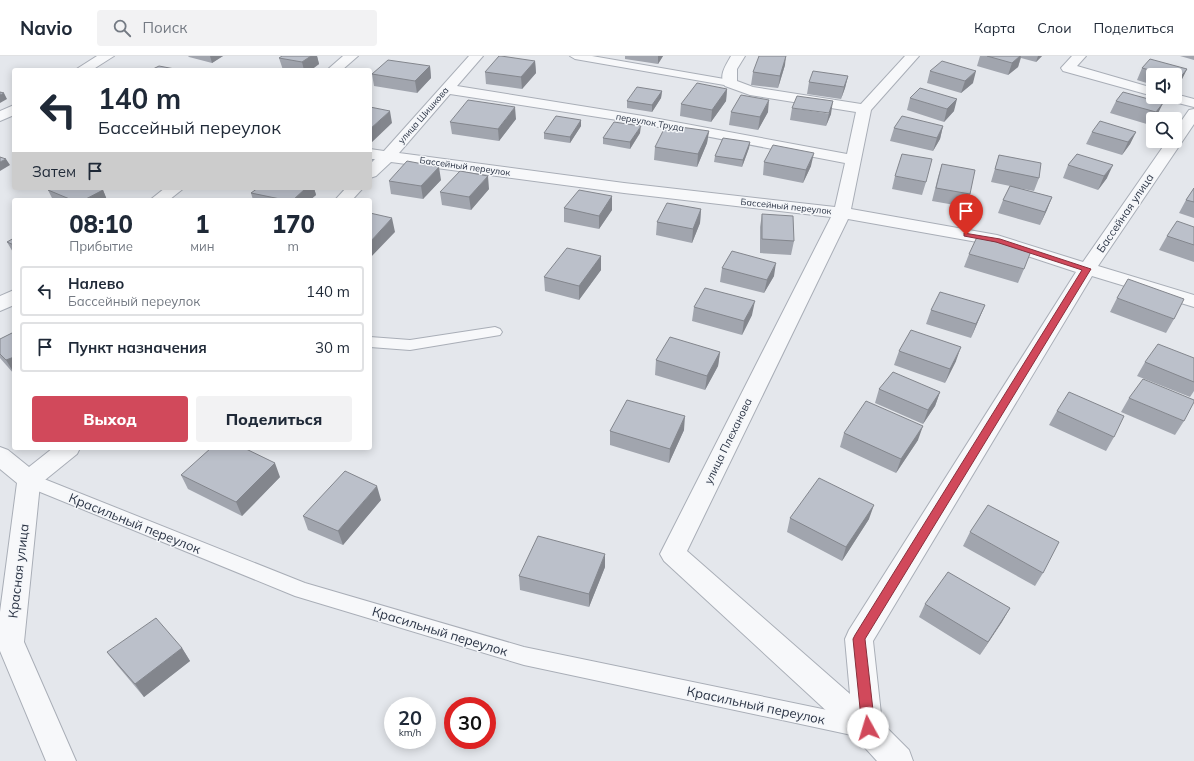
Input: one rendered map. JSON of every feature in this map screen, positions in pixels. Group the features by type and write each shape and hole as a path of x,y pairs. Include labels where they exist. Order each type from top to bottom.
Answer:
{"street":[{"path":"85,68 106,56"},
{"path":"336,68 351,56"},
{"name":"улица Шишкова","path":"372,171 388,156 476,56"},
{"path":"738,56 730,69 730,83 750,91 864,109"},
{"name":"улица Плеханова","path":"898,761 868,728 673,554 842,212 864,109 912,56"},
{"path":"1079,56 1068,68 1146,90"},
{"name":"переулок Труда","path":"447,89 643,120 853,160"},
{"path":"1182,100 1194,103"},
{"path":"0,117 12,110"},
{"name":"Бассейная улица","path":"1182,131 1194,113"},
{"name":"Бассейная улица","path":"868,728 859,639 1087,269 1170,148"},
{"name":"Бассейный переулок","path":"372,154 624,188 842,212 997,240 1194,301"},
{"path":"161,198 173,190"},
{"path":"345,198 353,190"},
{"path":"0,306 12,297"},
{"path":"0,456 29,480 66,450"},
{"name":"Красная улица","path":"29,480 10,642 60,761"}],"lane":[{"path":"575,56 730,83"},
{"path":"372,342 410,345 495,332"},
{"name":"Красильный переулок","path":"29,480 302,590 524,656 868,728"}],"building":[{"path":"282,56 311,56 302,62 279,58"},
{"path":"499,56 535,61 521,77 485,72"},
{"path":"759,56 786,56 780,76 753,72"},
{"path":"987,56 1020,56 1012,63"},
{"path":"1150,59 1187,69 1182,75 1182,68 1142,68"},
{"path":"388,60 430,66 415,81 372,74"},
{"path":"942,61 976,71 965,81 930,71"},
{"path":"159,66 170,68 155,68"},
{"path":"813,71 848,76 844,87 809,82"},
{"path":"697,83 727,89 712,110 681,104"},
{"path":"637,87 662,91 652,105 627,101"},
{"path":"920,88 957,99 947,109 910,98"},
{"path":"1123,92 1146,98 1146,104 1162,104 1156,112 1116,101"},
{"path":"741,95 769,100 760,117 731,112"},
{"path":"797,96 833,101 829,113 792,108"},
{"path":"468,100 515,107 498,129 450,122"},
{"path":"372,107 390,111 372,127"},
{"path":"556,116 581,120 570,137 544,133"},
{"path":"902,116 943,126 937,138 894,128"},
{"path":"1100,121 1136,132 1128,142 1092,132"},
{"path":"614,122 641,126 630,142 603,138"},
{"path":"666,125 709,131 698,154 655,147"},
{"path":"723,138 750,142 743,160 715,156"},
{"path":"773,145 814,153 806,170 764,162"},
{"path":"902,154 932,159 926,182 895,176"},
{"path":"1077,154 1113,165 1104,176 1068,165"},
{"path":"999,155 1041,163 1039,178 995,169"},
{"path":"0,157 6,159 0,162"},
{"path":"407,161 439,167 421,186 389,181"},
{"path":"942,164 975,170 970,194 936,188"},
{"path":"460,171 488,176 469,197 440,192"},
{"path":"1010,186 1052,197 1045,212 1003,200"},
{"path":"1194,188 1194,202 1186,200"},
{"path":"48,190 103,190 88,198 67,198"},
{"path":"255,190 304,190 295,198 275,198 251,193"},
{"path":"579,190 612,196 599,216 564,208"},
{"path":"667,203 701,209 693,229 657,222"},
{"path":"372,213 392,218 372,240"},
{"path":"762,214 793,216 794,241 762,239"},
{"path":"1177,221 1194,227 1194,245 1167,236"},
{"path":"977,237 1031,251 1024,269 969,254"},
{"path":"12,239 12,244 7,242"},
{"path":"567,248 601,256 579,286 544,277"},
{"path":"732,251 776,263 767,280 722,268"},
{"path":"1128,279 1184,299 1174,319 1117,298"},
{"path":"705,288 755,301 744,321 694,307"},
{"path":"940,292 985,305 976,324 931,310"},
{"path":"911,330 961,347 950,369 899,351"},
{"path":"12,333 12,358 6,360 0,354 0,339"},
{"path":"670,337 720,352 707,376 656,360"},
{"path":"1158,344 1194,358 1194,382 1145,362"},
{"path":"893,372 940,392 928,410 879,389"},
{"path":"1143,379 1194,400 1184,421 1129,398"},
{"path":"1069,392 1124,416 1114,437 1057,411"},
{"path":"627,400 685,416 670,449 610,431"},
{"path":"866,401 923,426 901,459 844,433"},
{"path":"209,450 248,450 275,463 236,502 181,475"},
{"path":"345,471 377,486 338,531 303,516"},
{"path":"819,478 874,505 846,547 790,518"},
{"path":"988,505 1059,542 1043,573 970,532"},
{"path":"538,536 605,554 589,594 519,576"},
{"path":"948,572 1010,608 988,642 925,604"},
{"path":"156,618 182,648 135,684 107,652"}],"route":[{"path":"868,728 859,639 1087,269 997,240 966,235"}]}
